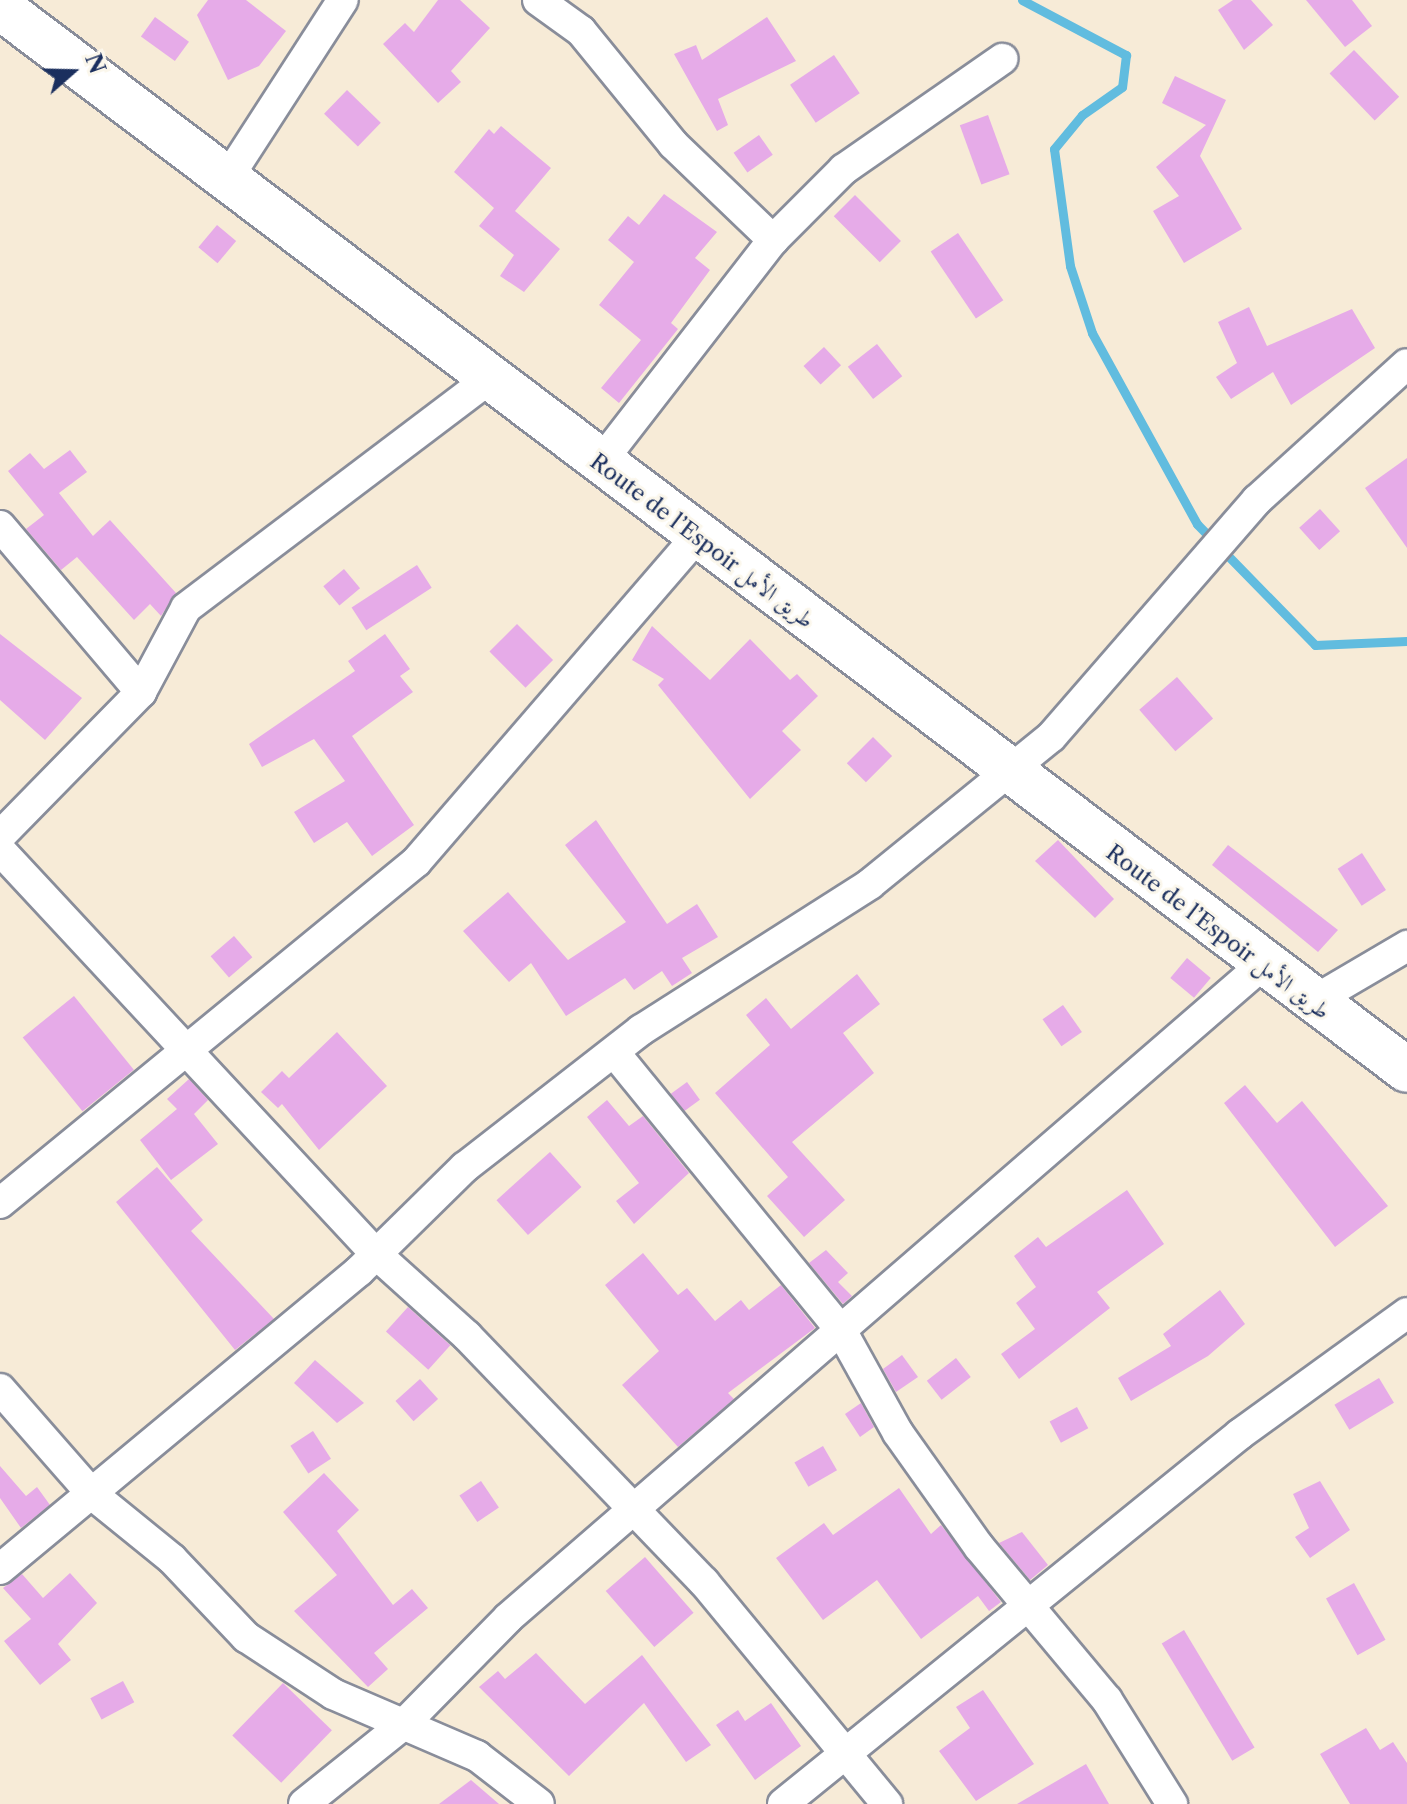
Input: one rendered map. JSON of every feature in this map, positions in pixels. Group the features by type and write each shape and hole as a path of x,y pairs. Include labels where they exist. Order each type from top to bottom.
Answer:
{"highway":[{"name":"Route de l’Espoir طريق الأمل","path":"0,7 1261,966 1407,1070"}],"street":[{"path":"227,179 343,0"},
{"path":"538,0 581,31 673,144 773,240"},
{"path":"600,463 773,240 844,169 1002,59"},
{"path":"0,1569 376,1254 465,1167 614,1052 870,884 1051,737 1257,500 1407,364"},
{"path":"0,836 141,692 186,608 489,379"},
{"path":"0,526 141,692"},
{"path":"0,1203 416,862 697,537"},
{"path":"0,850 183,1051 376,1254 467,1336 635,1511 851,1753 887,1804"},
{"path":"1310,1003 1407,946"},
{"path":"304,1804 404,1724 508,1618 842,1332 1261,966"},
{"path":"614,1052 842,1332 898,1433 1029,1608 1107,1700 1172,1804"},
{"path":"783,1804 851,1753 1240,1434 1407,1313"},
{"path":"0,1389 92,1494 172,1559 246,1637 333,1694 477,1756 539,1804"}],"building":[{"path":"208,0 246,0 286,31 259,66 228,80 197,15"},
{"path":"438,0 460,0 490,28 451,71 461,82 438,103 383,44 405,23 414,32"},
{"path":"1233,0 1251,0 1273,25 1244,50 1218,10"},
{"path":"1306,0 1352,0 1372,26 1345,47"},
{"path":"155,17 189,42 175,61 141,36"},
{"path":"767,17 796,61 718,99 728,125 717,131 674,54 696,45 702,60"},
{"path":"1354,50 1399,97 1375,120 1330,74"},
{"path":"834,55 860,93 816,123 790,85"},
{"path":"1175,76 1226,100 1200,156 1242,229 1184,263 1153,211 1179,196 1156,167 1206,125 1162,103"},
{"path":"347,90 381,123 358,146 324,114"},
{"path":"988,115 1010,174 981,184 960,125"},
{"path":"501,126 551,168 515,211 560,249 524,292 500,276 514,255 479,226 494,208 454,172 489,129 494,134"},
{"path":"759,135 773,155 747,172 734,153"},
{"path":"664,194 717,232 695,258 710,270 671,323 678,329 619,403 601,388 641,340 599,305 634,262 608,240 628,216 639,225"},
{"path":"855,195 901,241 880,262 834,216"},
{"path":"217,225 236,241 218,263 198,247"},
{"path":"958,233 1003,300 976,319 931,251"},
{"path":"1249,307 1267,346 1352,309 1375,348 1291,405 1273,372 1231,399 1216,377 1237,363 1218,322"},
{"path":"877,344 902,376 873,399 848,367"},
{"path":"824,347 841,365 821,384 804,366"},
{"path":"70,450 87,472 59,493 93,536 110,520 176,593 161,616 150,604 134,620 77,557 61,570 26,529 44,515 8,471 30,453 44,469"},
{"path":"1407,458 1407,548 1365,488"},
{"path":"1320,509 1340,531 1319,550 1299,528"},
{"path":"417,565 432,588 366,630 352,607"},
{"path":"344,569 360,588 339,606 323,586"},
{"path":"517,624 553,660 525,688 489,652"},
{"path":"652,626 710,680 750,639 790,680 797,674 818,696 782,731 801,750 750,799 658,685 664,679 632,660"},
{"path":"0,634 82,698 45,740 0,700"},
{"path":"385,634 410,669 400,676 413,692 352,736 414,825 372,856 347,822 314,843 294,812 345,781 314,739 262,767 249,744 355,671 348,661"},
{"path":"1177,677 1213,719 1175,751 1139,710"},
{"path":"873,737 892,756 866,782 847,763"},
{"path":"596,820 667,924 697,904 718,937 682,958 692,973 672,986 662,971 634,990 625,978 566,1016 531,963 509,982 463,931 508,892 568,960 626,922 565,845"},
{"path":"1058,840 1114,899 1095,918 1035,861"},
{"path":"1228,845 1338,930 1318,952 1212,865"},
{"path":"1362,853 1386,890 1362,906 1338,869"},
{"path":"234,936 252,957 229,977 211,956"},
{"path":"1187,958 1211,978 1194,998 1170,978"},
{"path":"857,974 880,1004 843,1033 874,1073 792,1142 845,1200 804,1237 767,1196 788,1177 715,1093 770,1045 746,1015 766,998 791,1029"},
{"path":"74,996 134,1070 82,1111 23,1038"},
{"path":"1063,1005 1082,1032 1061,1046 1043,1019"},
{"path":"337,1032 387,1086 319,1150 282,1104 278,1108 261,1092 282,1071 289,1078"},
{"path":"189,1079 208,1100 194,1114 218,1144 171,1180 140,1140 177,1109 167,1099"},
{"path":"687,1082 700,1100 684,1112 671,1094"},
{"path":"1245,1085 1277,1123 1302,1101 1388,1206 1335,1247 1224,1103"},
{"path":"607,1100 629,1126 643,1116 689,1173 634,1224 616,1201 639,1183 587,1117"},
{"path":"550,1152 581,1187 528,1235 496,1200"},
{"path":"157,1167 203,1220 191,1231 274,1319 235,1350 116,1202"},
{"path":"1127,1190 1164,1244 1097,1292 1110,1308 1019,1379 1001,1354 1035,1329 1016,1303 1036,1287 1014,1256 1038,1237 1046,1247"},
{"path":"826,1250 848,1273 838,1282 852,1296 843,1304 809,1263"},
{"path":"643,1253 678,1295 687,1288 715,1321 741,1300 749,1310 781,1285 815,1328 728,1393 734,1399 678,1447 622,1385 659,1351 605,1285"},
{"path":"1220,1290 1245,1324 1208,1356 1131,1401 1118,1378 1171,1346 1163,1334"},
{"path":"408,1307 450,1345 428,1370 386,1332"},
{"path":"902,1355 918,1377 896,1392 883,1369"},
{"path":"956,1358 971,1377 942,1400 927,1381"},
{"path":"315,1360 364,1403 337,1423 294,1383"},
{"path":"1379,1378 1394,1403 1349,1430 1334,1405"},
{"path":"420,1379 438,1399 414,1421 395,1401"},
{"path":"861,1403 874,1427 860,1437 845,1414"},
{"path":"1077,1407 1088,1428 1061,1443 1050,1422"},
{"path":"313,1431 331,1459 308,1473 290,1446"},
{"path":"823,1446 837,1470 808,1487 794,1462"},
{"path":"0,1466 26,1496 37,1487 50,1505 21,1528 0,1498"},
{"path":"324,1473 359,1510 337,1531 393,1605 412,1589 428,1608 374,1653 388,1669 368,1687 294,1611 337,1575 283,1512"},
{"path":"481,1481 499,1508 477,1522 459,1496"},
{"path":"1320,1481 1350,1530 1310,1558 1295,1537 1309,1528 1293,1494"},
{"path":"899,1488 931,1534 941,1525 1001,1602 989,1611 978,1596 921,1639 877,1580 823,1620 776,1558 824,1523 833,1535"},
{"path":"1022,1532 1048,1565 1030,1580 999,1543"},
{"path":"645,1557 694,1613 654,1647 606,1591"},
{"path":"70,1573 97,1603 58,1644 71,1660 40,1685 4,1641 31,1619 3,1588 22,1574 43,1598"},
{"path":"1354,1583 1386,1640 1358,1655 1326,1599"},
{"path":"1184,1630 1255,1747 1232,1761 1162,1643"},
{"path":"536,1653 585,1704 642,1655 711,1745 686,1762 644,1703 569,1776 479,1687 498,1671 505,1679"},
{"path":"123,1681 134,1702 102,1720 90,1698"},
{"path":"283,1683 332,1730 281,1783 232,1736"},
{"path":"983,1690 1034,1764 976,1801 939,1751 970,1728 956,1707"},
{"path":"771,1703 801,1746 755,1780 716,1725 738,1710 745,1721"},
{"path":"1366,1728 1380,1750 1393,1742 1407,1763 1407,1804 1350,1804 1320,1754"},
{"path":"1086,1764 1109,1804 1017,1804"},
{"path":"471,1780 499,1804 439,1804"}],"waterway":[{"path":"1022,0 1126,55 1122,87 1082,115 1054,149 1070,266 1092,333 1197,524 1315,645 1407,641"}]}
